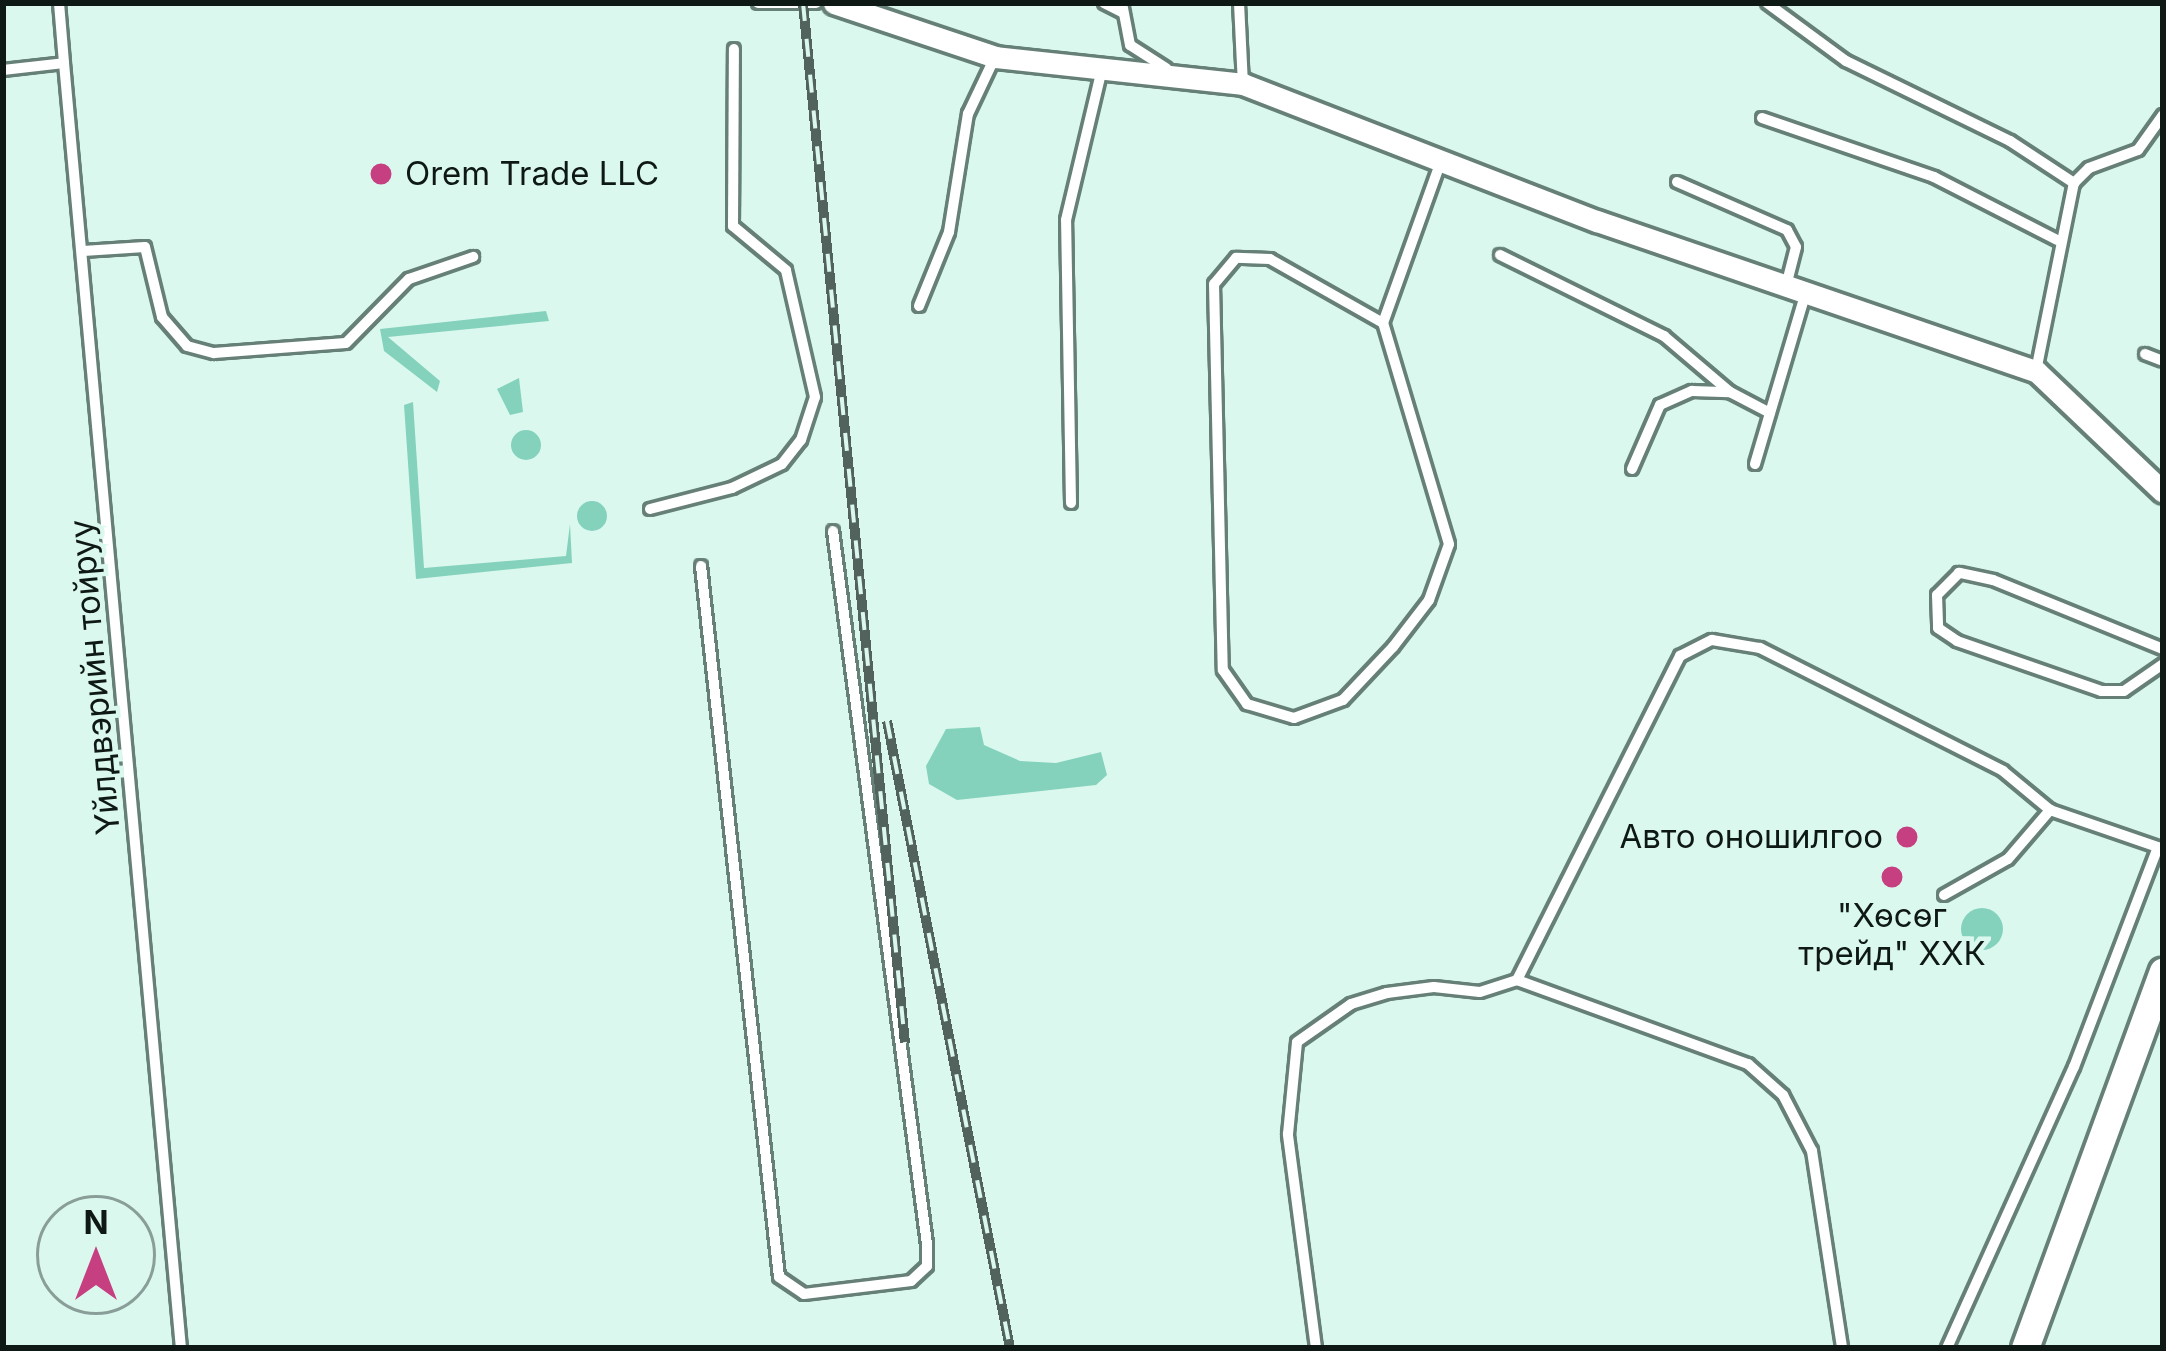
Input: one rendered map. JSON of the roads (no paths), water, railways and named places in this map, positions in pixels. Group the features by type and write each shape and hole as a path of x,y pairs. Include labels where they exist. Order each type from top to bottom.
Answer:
{"main road":[{"path":"2025,1348 2163,971"}],"street":[{"path":"834,3 995,57 1101,73 1244,84 1796,289 2036,371 2163,492"}],"lane":[{"name":"Үйлдвэрийн тойруу","path":"59,3 182,1348"},
{"path":"758,3 816,3"},
{"path":"1104,3 1122,8 1130,45 1159,67 1244,84 1239,3"},
{"path":"1768,3 1846,61 2011,141 2074,183"},
{"path":"650,509 732,488 782,464 802,440 815,397 786,269 734,226 734,50"},
{"path":"919,306 949,232 968,114 995,57"},
{"path":"3,70 64,63"},
{"path":"1072,503 1066,220 1101,73"},
{"path":"2036,371 2057,240 2074,183 2089,168 2138,150 2163,115"},
{"path":"1762,118 1934,177 2057,240"},
{"path":"1383,323 1270,259 1235,258 1214,284 1223,670 1247,704 1294,718 1343,700 1393,647 1429,600 1449,544 1383,323 1442,158"},
{"path":"1678,182 1787,230 1796,248 1796,289 1755,464"},
{"path":"83,250 145,247 162,317 187,346 214,353 346,344 409,279 473,257"},
{"path":"1500,255 1664,336 1730,392 1770,413"},
{"path":"2145,353 2163,361"},
{"path":"1632,469 1660,405 1692,391 1730,392"},
{"path":"701,566 779,1277 804,1294 911,1281 927,1266 927,1244 833,531"},
{"path":"2163,649 1993,580 1959,573 1936,595 1938,628 1957,641 2101,692 2124,691 2163,664"},
{"path":"1517,980 1680,656 1712,640 1760,648 2003,771 2050,810 2160,848 2074,1067 1947,1348"},
{"path":"1944,895 2008,860 2050,810"},
{"path":"1316,1348 1288,1134 1297,1042 1352,1004 1387,994 1480,992 1517,980 1748,1064 1783,1095 1812,1151 1842,1348"}],"railway":[{"path":"803,3 905,1043"},
{"path":"887,721 1010,1348"}],"place":[{"name":"Orem Trade LLC","path":"381,174"},
{"name":"Авто оношилгоо","path":"1907,837"},
{"name":"\"Хөсөг трейд\" ХХК","path":"1892,877"}]}
